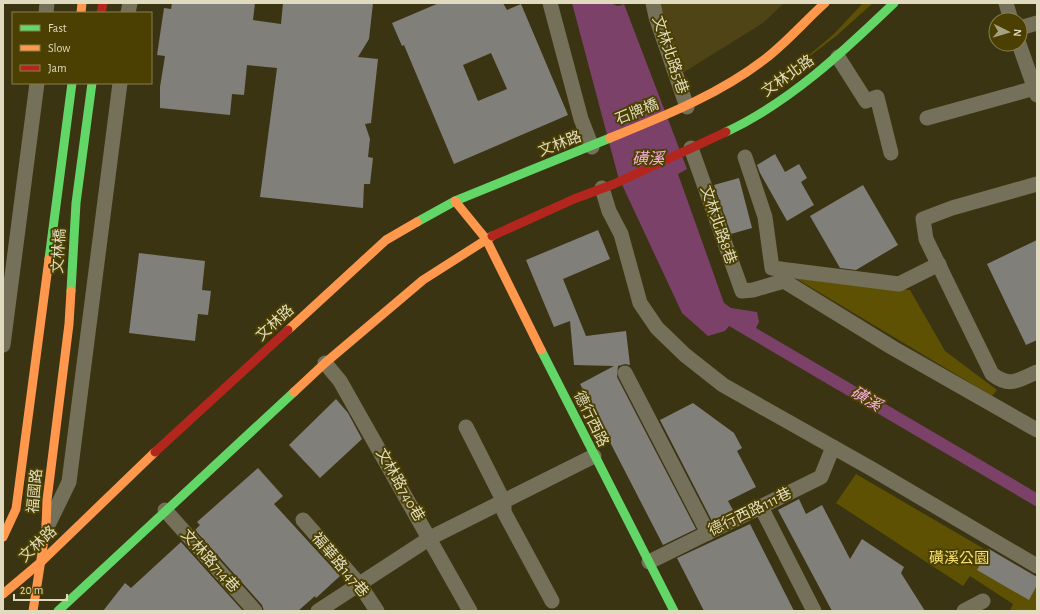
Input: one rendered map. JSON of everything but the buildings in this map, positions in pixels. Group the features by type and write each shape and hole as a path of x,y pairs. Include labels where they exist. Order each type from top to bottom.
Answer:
{"main road":[{"name":"文林北路","path":"681,109 726,85 765,59 825,3"},
{"name":"文林北路","path":"688,150 743,124 813,77 838,57 894,3"},
{"name":"文林橋","path":"29,420 72,84"},
{"name":"文林橋","path":"56,421 69,324 76,203 92,84"},
{"name":"石牌橋","path":"610,139 681,109"},
{"name":"文林路","path":"3,594 41,562 120,484 386,240 435,211 456,201 610,139"},
{"path":"58,611 325,363 423,280 486,239 688,150"},
{"name":"德行西路","path":"456,201 486,239 594,456 674,611"},
{"name":"福國路","path":"3,537 16,509 29,420"},
{"name":"福國路","path":"33,611 46,527 47,500 56,421"}],"street":[{"path":"550,3 581,119 592,147"},
{"name":"文林北路5巷","path":"653,3 681,109"},
{"path":"927,118 1036,92 1022,52"},
{"path":"838,57 866,100 877,97 890,153"},
{"path":"3,345 37,84"},
{"path":"46,527 69,482 120,84"},
{"name":"文林北路8巷","path":"688,150 742,291 753,290 784,280 893,348 1037,430"},
{"path":"744,157 765,217 772,268 899,284 939,264"},
{"path":"1037,184 952,208 923,219 926,239 992,374 1000,381 1012,383 1037,372"},
{"path":"608,186 610,211 621,234 640,303 657,328 685,355 723,385 833,447 1037,566"},
{"name":"文林路740巷","path":"325,363 340,381 470,611"},
{"path":"625,373 708,533"},
{"path":"466,427 504,502 504,512 552,601"},
{"name":"德行西路111巷","path":"649,562 821,477 833,447"},
{"path":"318,611 430,538 594,456"},
{"path":"760,507 814,611"},
{"name":"文林路714巷","path":"165,510 254,611"},
{"name":"福華路147巷","path":"303,520 360,585 377,611"},
{"path":"964,611 983,602"}],"shaded area":[{"path":"659,3 784,3 763,23 681,74"}],"green space":[{"path":"863,3 873,3 836,36 803,60 834,34"},
{"path":"792,276 910,290 945,351 997,390 992,396"},
{"name":"磺溪公園","path":"856,474 1037,580 1037,611 1010,611 1013,604 970,576 963,586 836,503"}],"water":[{"name":"磺溪","path":"572,3 610,3 618,6 624,4 687,169 678,174 724,303 731,308 757,312 759,322 756,328 1037,493 1037,507 729,326 725,331 708,336 682,313 618,176"}],"traffic: fast":[{"path":"726,132 750,120 772,106 815,75 894,3"},
{"path":"49,259 72,84"},
{"path":"71,291 76,203 92,84"},
{"path":"417,222 455,201 610,138"},
{"path":"541,350 674,611"},
{"path":"58,611 294,392"}],"traffic: slow":[{"path":"81,12 82,3"},
{"path":"610,138 690,104 747,72 780,46 825,3"},
{"path":"455,201 486,239 541,350"},
{"path":"288,330 386,240 417,222"},
{"path":"294,392 325,363 423,280 492,236"},
{"path":"3,537 16,509 49,259"},
{"path":"33,611 46,527 47,500 69,324 71,291"},
{"path":"3,594 41,562 155,452"}],"traffic: jam":[{"path":"101,12 103,3"},
{"path":"492,236 574,199 614,184 726,132"},
{"path":"155,452 288,330"}]}
